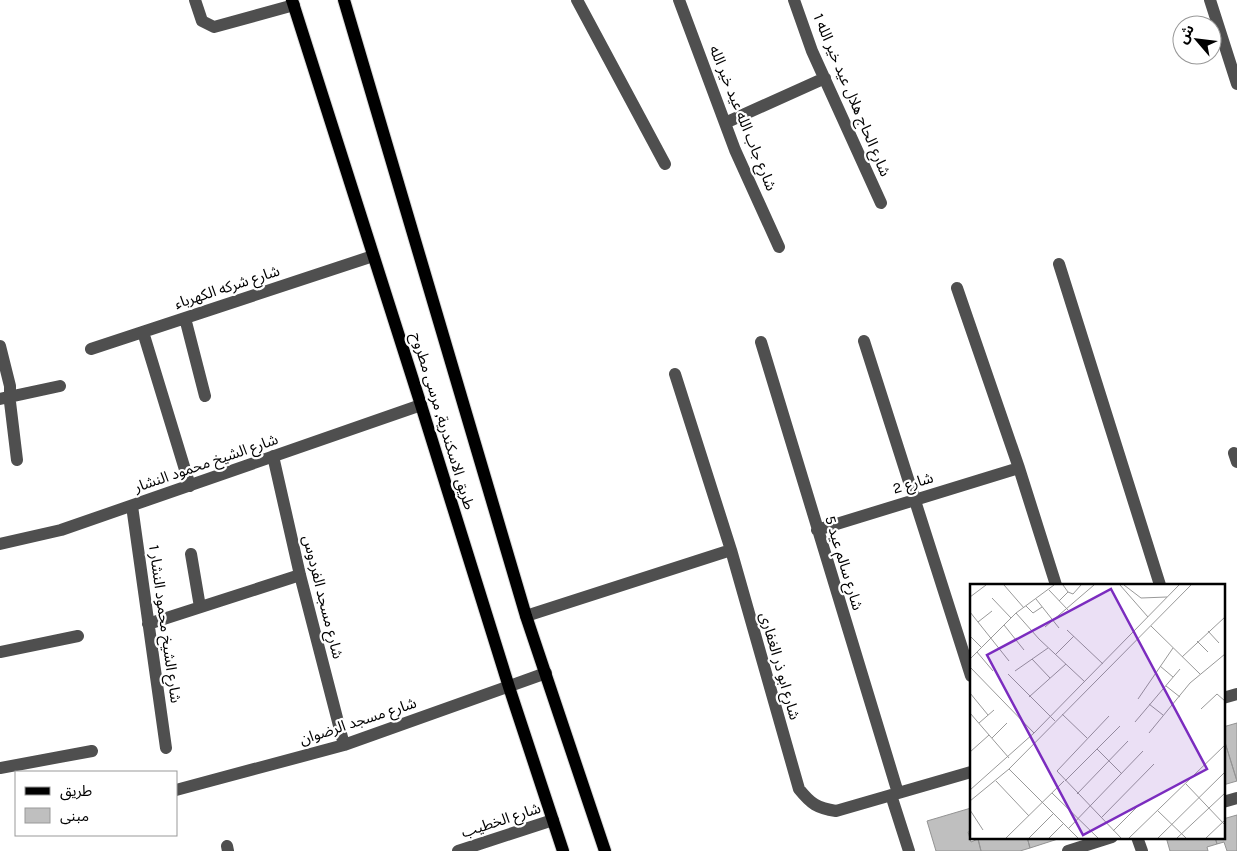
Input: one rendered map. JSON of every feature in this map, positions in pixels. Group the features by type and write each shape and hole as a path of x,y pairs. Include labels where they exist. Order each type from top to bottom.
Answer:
{"main road":[{"name":"طريق الاسكندرية, مرسى مطروح","path":"344,0 526,616 604,851"},
{"name":"طريق الاسكندرية, مرسى مطروح","path":"293,3 509,687 563,851"}],"street":[{"path":"195,0 202,21 214,28 293,3"},
{"path":"577,0 664,164"},
{"name":"شارع جاب الله عيد خير الله","path":"679,0 735,150 779,247"},
{"name":"شارع الحاج هلال عيد خير الله 1","path":"794,0 812,51 881,203"},
{"path":"1210,0 1237,84"},
{"path":"725,123 825,78"},
{"name":"شارع شركه الكهرباء","path":"91,349 374,256"},
{"path":"1059,264 1160,584"},
{"path":"957,288 1019,468 1056,584"},
{"path":"185,318 205,396"},
{"path":"143,332 190,486"},
{"name":"شارع سالم عيد 5","path":"761,342 895,794 909,851"},
{"path":"864,342 970,673"},
{"path":"0,346 10,386 5,398 17,460"},
{"name":"شارع ابو ذر الغفارى","path":"675,374 731,550 799,789 808,801 821,808 836,811 970,772"},
{"path":"5,398 60,386"},
{"name":"شارع الشيخ محمود النشار","path":"0,544 62,530 421,405"},
{"name":"شارع مسجد الفردوس","path":"273,456 300,575 344,745"},
{"name":"شارع 2","path":"817,530 1019,468"},
{"name":"شارع الشيخ محمود النشار 1","path":"132,506 166,748"},
{"path":"526,616 731,550"},
{"path":"191,554 200,607"},
{"path":"148,624 300,575"},
{"path":"0,652 78,636"},
{"name":"شارع مسجد الرضوان","path":"178,789 344,745 546,673"},
{"path":"1224,698 1237,694"},
{"path":"0,768 92,751"},
{"path":"1224,802 1237,798"},
{"name":"شارع الخطيب","path":"458,851 553,820"},
{"path":"1068,851 1109,838"},
{"path":"1138,838 1142,851"}],"building":[{"path":"1237,723 1237,781 1224,739 1224,727"},
{"path":"1224,739 1237,781 1224,785"},
{"path":"970,808 970,831 968,832 971,842 978,839 981,851 936,851 927,821"},
{"path":"1237,815 1237,851 1227,851 1224,842 1217,844 1215,838 1224,838 1224,819"},
{"path":"1027,838 1030,848 1020,851 981,851 978,839"},
{"path":"1027,838 1061,838 1030,848"},
{"path":"1166,838 1215,838 1217,844 1207,847 1208,851 1170,851"}]}
